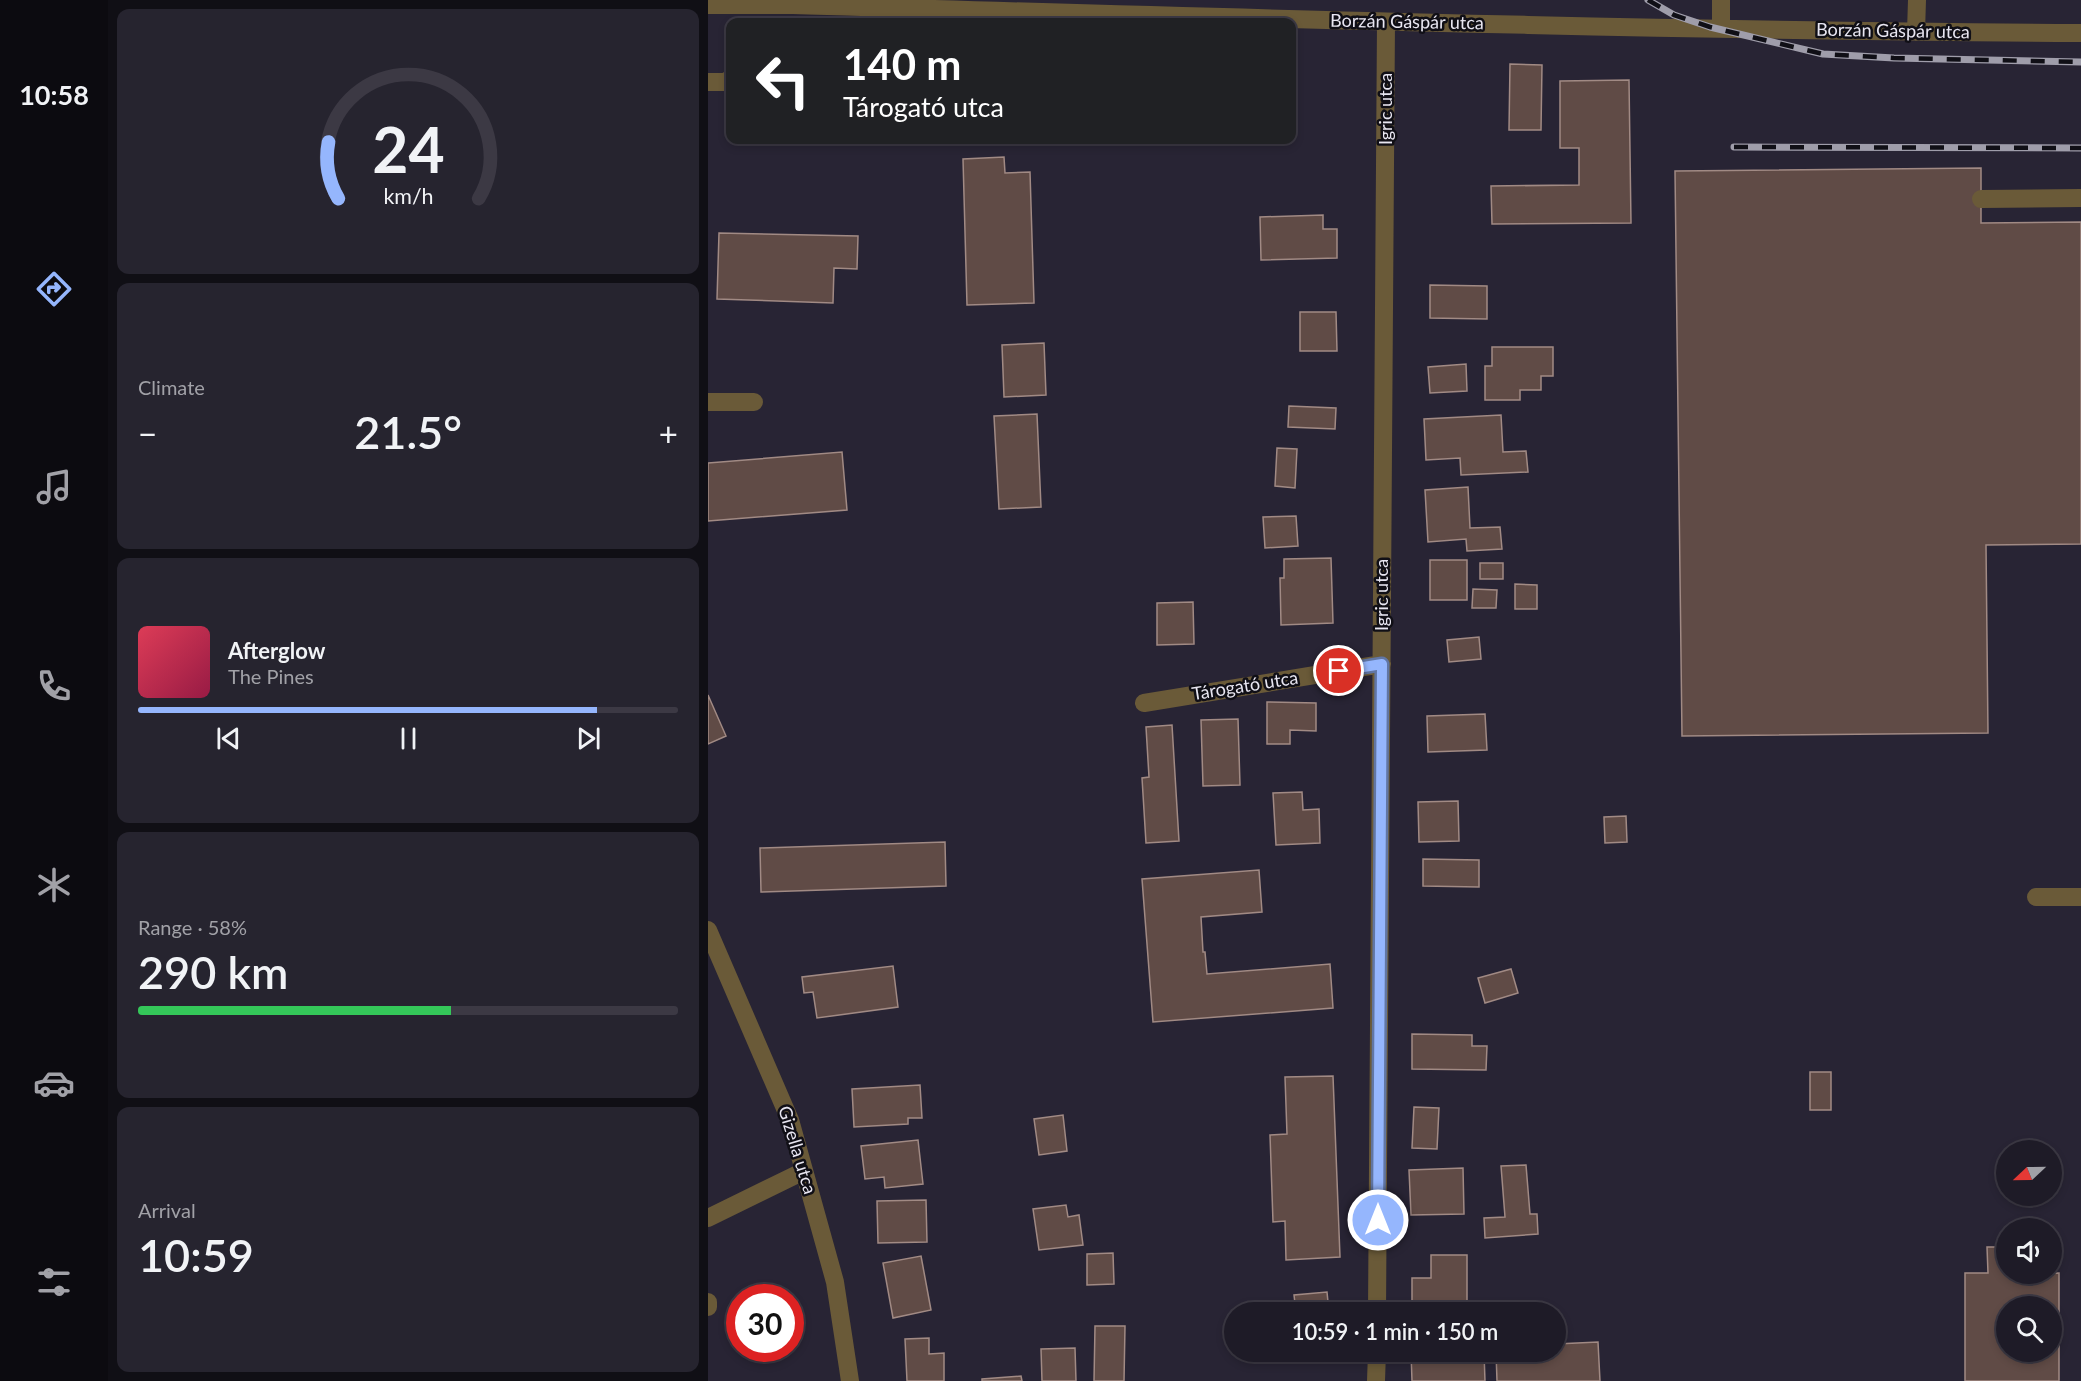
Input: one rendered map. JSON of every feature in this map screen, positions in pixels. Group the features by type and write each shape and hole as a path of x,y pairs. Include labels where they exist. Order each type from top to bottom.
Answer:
{"street":[{"path":"1721,0 1721,28"},
{"path":"1916,32 1917,0"},
{"path":"787,18 792,2"},
{"name":"Borzán Gáspár utca","path":"708,4 734,6 792,2 1267,18"},
{"name":"Borzán Gáspár utca","path":"1296,19 1916,32 2081,33"},
{"name":"Igric utca","path":"1377,1302 1386,22"},
{"path":"708,82 726,81"},
{"path":"1981,198 2081,198"},
{"path":"708,402 754,402"},
{"name":"Tárogató utca","path":"1144,703 1382,664"},
{"path":"2036,897 2081,897"},
{"name":"Gizella utca","path":"708,930 790,1120 835,1282 850,1381"},
{"path":"708,1218 804,1171"},
{"path":"1376,1381 1377,1362"}],"building":[{"path":"1510,64 1542,65 1541,130 1509,130"},
{"path":"1629,80 1631,223 1492,224 1491,186 1579,185 1579,148 1560,148 1560,81"},
{"path":"1004,157 1005,173 1030,172 1034,303 967,305 963,159"},
{"path":"1981,168 1981,223 2081,222 2081,544 1986,545 1988,733 1682,736 1675,171"},
{"path":"1323,215 1323,229 1337,229 1337,258 1261,260 1260,217"},
{"path":"719,233 858,236 857,269 834,268 833,303 717,299"},
{"path":"1430,285 1487,286 1487,319 1430,318"},
{"path":"1300,312 1336,312 1337,351 1300,351"},
{"path":"1044,343 1046,395 1004,397 1002,345"},
{"path":"1492,347 1553,347 1553,376 1541,376 1541,390 1520,390 1520,400 1485,400 1485,366 1492,366"},
{"path":"1466,364 1467,391 1430,393 1428,367"},
{"path":"1289,406 1336,408 1335,429 1288,427"},
{"path":"1037,414 1041,507 999,509 994,416"},
{"path":"1501,415 1503,452 1526,451 1528,472 1461,475 1460,458 1426,460 1424,419"},
{"path":"1277,448 1297,449 1295,488 1275,486"},
{"path":"842,452 847,510 708,521 708,463"},
{"path":"1468,487 1470,528 1500,527 1502,549 1467,551 1466,539 1428,542 1425,490"},
{"path":"1296,516 1298,546 1265,548 1263,517"},
{"path":"1331,558 1333,623 1281,625 1280,578 1284,578 1284,559"},
{"path":"1430,560 1467,560 1467,600 1430,600"},
{"path":"1480,563 1503,563 1503,579 1480,579"},
{"path":"1515,584 1537,585 1537,609 1515,609"},
{"path":"1473,589 1497,590 1496,608 1472,608"},
{"path":"1193,602 1194,644 1157,645 1157,603"},
{"path":"1479,637 1481,659 1449,662 1447,640"},
{"path":"708,695 726,736 708,744"},
{"path":"1267,702 1316,703 1316,731 1290,730 1290,744 1267,744"},
{"path":"1485,714 1487,750 1428,752 1427,716"},
{"path":"1238,719 1240,785 1203,786 1201,720"},
{"path":"1172,725 1179,841 1146,843 1142,778 1149,777 1146,727"},
{"path":"1302,792 1303,810 1319,809 1320,843 1276,845 1273,793"},
{"path":"1458,801 1459,841 1419,842 1418,802"},
{"path":"1626,816 1627,842 1605,843 1604,817"},
{"path":"945,842 946,886 761,892 760,848"},
{"path":"1423,859 1479,860 1479,887 1423,886"},
{"path":"1259,870 1262,912 1201,917 1207,974 1330,964 1333,1008 1153,1022 1142,879"},
{"path":"893,966 898,1007 817,1018 813,992 804,993 802,977"},
{"path":"1511,969 1518,993 1485,1003 1478,978"},
{"path":"1412,1034 1472,1035 1472,1046 1487,1046 1486,1070 1412,1069"},
{"path":"1810,1072 1831,1072 1831,1110 1810,1110"},
{"path":"1333,1076 1340,1257 1286,1260 1285,1221 1273,1222 1270,1135 1287,1134 1285,1077"},
{"path":"920,1085 922,1118 908,1118 908,1124 854,1127 852,1089"},
{"path":"1414,1107 1439,1108 1437,1149 1412,1148"},
{"path":"1063,1115 1067,1151 1039,1155 1034,1119"},
{"path":"918,1140 923,1184 885,1188 884,1177 865,1179 861,1146"},
{"path":"1526,1165 1530,1214 1537,1214 1538,1234 1485,1238 1484,1218 1505,1217 1501,1166"},
{"path":"1463,1168 1464,1214 1411,1215 1409,1170"},
{"path":"926,1200 927,1242 878,1243 877,1201"},
{"path":"1066,1205 1068,1217 1079,1215 1083,1245 1039,1250 1033,1209"},
{"path":"1987,1247 1996,1247 1996,1284 2059,1284 2059,1296 1996,1296 1996,1362 2059,1362 2059,1381 1965,1381 1965,1273 1988,1273"},
{"path":"1113,1253 1114,1284 1087,1285 1087,1254"},
{"path":"1431,1255 1467,1255 1467,1302 1412,1302 1412,1278 1431,1278"},
{"path":"921,1256 931,1310 893,1318 883,1263"},
{"path":"1327,1292 1328,1302 1295,1302 1294,1295"},
{"path":"1095,1326 1125,1326 1124,1381 1094,1381"},
{"path":"929,1338 929,1354 944,1353 944,1381 907,1381 905,1339"},
{"path":"1598,1342 1600,1381 1497,1381 1496,1362 1566,1362 1566,1344"},
{"path":"1075,1348 1076,1381 1042,1381 1041,1349"},
{"path":"1411,1362 1484,1362 1485,1381 1412,1381"},
{"path":"1021,1376 1022,1381 982,1381 982,1379"}],"railway":[{"path":"1648,0 1674,15 1710,27 1823,54 2081,62"},
{"path":"1734,147 2081,148"}],"route":[{"path":"1339,671 1382,664 1378,1220"}]}
